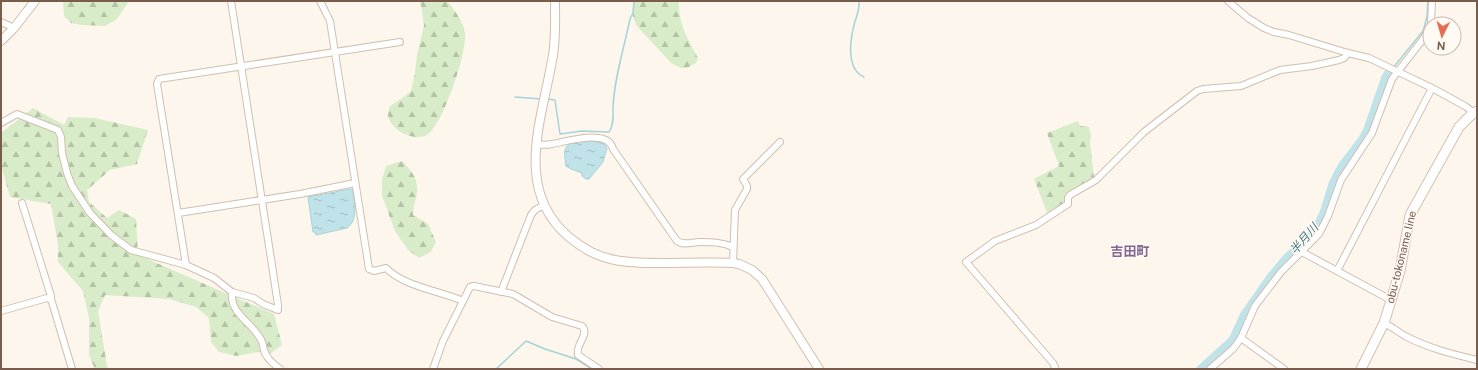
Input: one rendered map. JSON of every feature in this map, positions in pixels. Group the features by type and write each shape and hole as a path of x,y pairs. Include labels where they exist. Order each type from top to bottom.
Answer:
{"main road":[{"name":"obu-tokoname line","path":"1361,369 1384,323 1400,271 1410,215 1459,127 1476,112"}],"street":[{"path":"1,41 14,28 35,1"},
{"path":"1,123 17,114 58,130 61,137 62,153 72,186 90,213 108,233 131,250 186,265 214,278 232,292 254,298 263,304 278,310 231,1"},
{"path":"320,1 330,21 370,270 374,271 386,268 398,277 410,283 447,294 463,301"},
{"path":"555,1 553,56 536,144 535,173 544,205 551,217 563,232 579,245 604,257 635,263 733,263 745,266 762,279 819,369"},
{"path":"1228,1 1248,18 1264,28 1369,58 1432,88 1476,112"},
{"path":"1431,16 1432,1"},
{"path":"1,22 14,28"},
{"path":"1210,369 1233,349 1241,338 1256,306 1281,272 1319,234 1341,180 1369,138 1392,80 1394,69 1422,40"},
{"path":"186,265 158,81 161,78 400,42"},
{"path":"1054,369 1055,367 1053,363 966,262 995,241 1036,225 1068,204 1070,195 1096,180 1144,132 1197,91 1203,89 1241,86 1280,70 1312,66 1339,60 1344,58 1348,53"},
{"path":"1337,271 1432,88"},
{"path":"536,144 550,144 578,138 602,139 608,141 677,241 683,244 699,242 722,243 732,247"},
{"path":"733,263 732,247 735,210 747,189 743,179 780,142"},
{"path":"178,212 300,194 355,183"},
{"path":"22,203 72,369"},
{"path":"501,292 532,212 544,205"},
{"path":"1302,252 1391,300"},
{"path":"433,369 443,341 470,288 474,286 513,294 552,317 582,326 585,332 577,349 578,355 599,369"},
{"path":"232,292 232,303 238,313 260,338 264,352 271,362 280,369"},
{"path":"1,311 50,298"},
{"path":"1384,323 1404,336 1442,352 1477,360"},
{"path":"1241,338 1284,369"}],"green space":[{"path":"63,1 129,1 117,19 105,26 71,23 64,16"},
{"path":"419,1 448,2 461,20 465,33 465,43 453,88 440,118 427,135 415,137 409,136 398,130 393,125 388,115 390,106 411,91 424,25"},
{"path":"633,1 679,1 680,17 687,38 698,58 696,63 687,68 681,68 671,63 636,25 633,16"},
{"path":"33,108 64,125 68,117 95,118 148,130 137,164 110,170 87,190 89,202 107,218 119,210 136,219 138,255 274,314 282,345 270,354 257,352 237,356 219,352 211,342 209,318 196,307 169,299 105,295 98,311 107,366 109,369 95,369 89,355 89,318 83,291 58,262 58,245 51,204 10,197 1,165 1,133"},
{"path":"1078,121 1080,126 1089,127 1091,135 1090,141 1094,178 1068,193 1062,206 1048,215 1034,179 1059,166 1047,133"},
{"path":"402,161 415,178 416,182 417,192 413,215 428,224 436,242 431,252 419,258 408,250 395,231 382,196 382,180 386,166"}],"water":[{"path":"577,141 593,141 604,144 607,148 603,162 589,179 582,176 582,173 566,166 566,147"},
{"path":"351,189 353,190 355,210 351,224 347,228 316,235 315,232 313,232 308,197"}],"waterway":[{"path":"547,99 555,100 560,134 582,131 609,132 611,130 617,75 630,19 633,13 634,1"},
{"path":"859,1 851,39 851,54 854,68 864,77"},
{"path":"1393,68 1423,31 1427,17 1428,1"},
{"name":"半月川","path":"1201,369 1233,340 1245,314 1271,277 1287,258 1309,239 1318,226 1324,213 1333,184 1343,165 1363,139 1368,129 1386,77 1391,70"},
{"path":"515,97 541,99"},
{"path":"496,369 526,341 576,359 592,369"}],"district":[{"name":"吉田町","path":"1130,251"}]}
